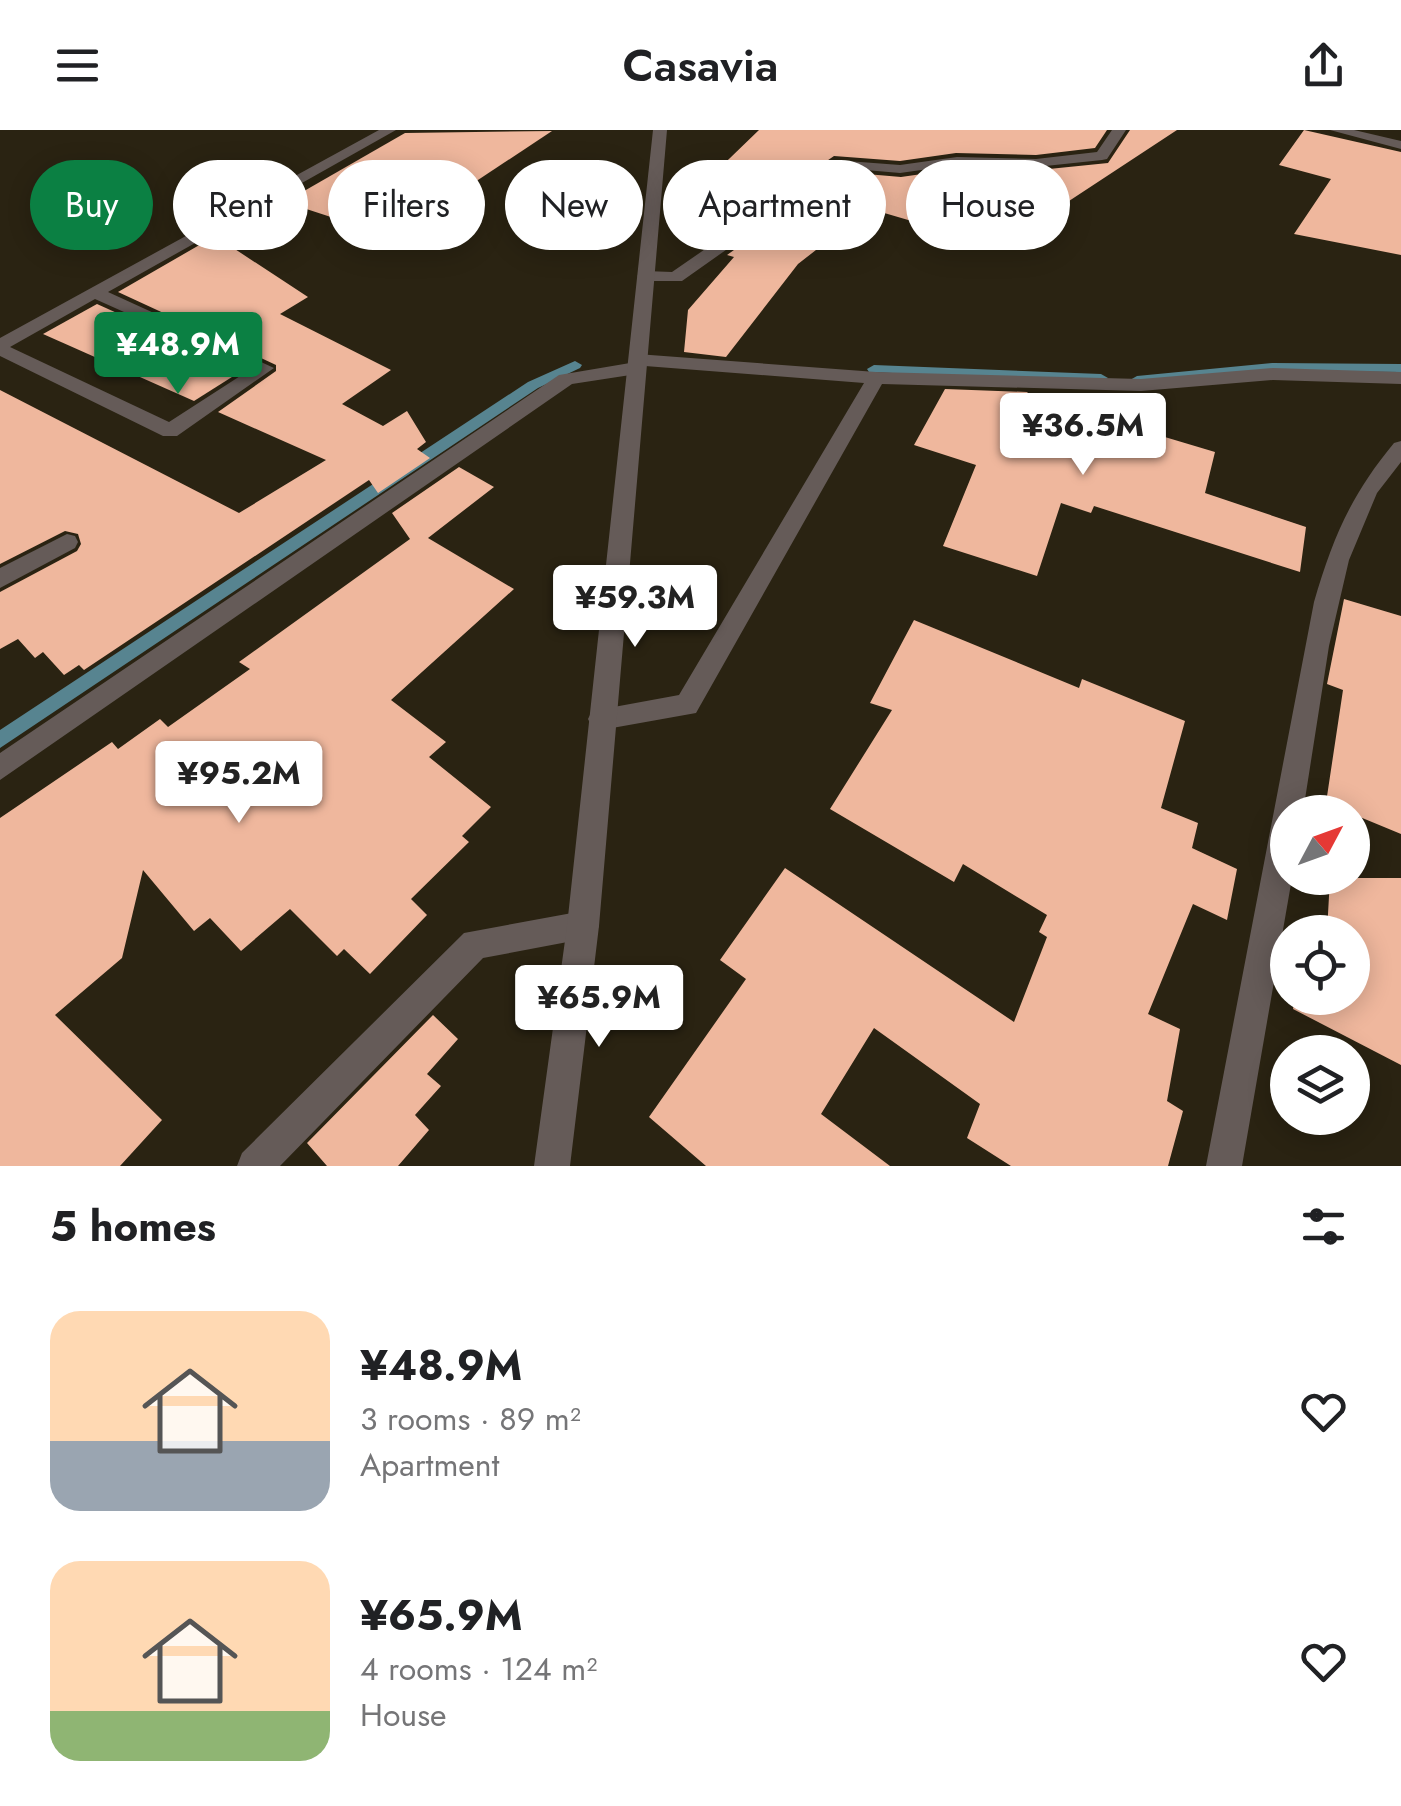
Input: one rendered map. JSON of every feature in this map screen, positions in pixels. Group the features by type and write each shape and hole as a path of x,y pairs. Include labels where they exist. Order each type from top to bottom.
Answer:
{"street":[{"path":"0,347 390,130"},
{"path":"552,1166 582,926 660,130"},
{"path":"645,276 676,277 839,163 900,169 958,162 1069,160 1102,156 1119,130"},
{"path":"1337,130 1401,146"},
{"path":"0,347 170,432 265,368 94,292"},
{"path":"0,768 566,379 637,364 876,378 1141,385 1273,374 1401,378"},
{"path":"600,719 687,705 876,378"},
{"path":"1292,795 1325,613 1346,541 1367,491 1401,448"},
{"path":"0,579 68,542"},
{"path":"1224,1166 1274,895"},
{"path":"255,1166 475,944 582,926"}],"building":[{"path":"759,130 1107,130 1095,148 1036,155 956,153 900,161 834,156 828,160 728,160"},
{"path":"1130,130 1177,130 1070,200 1070,167 1108,163"},
{"path":"1304,130 1401,152 1401,255 1294,234 1331,179 1279,165"},
{"path":"552,131 485,175 485,160 358,160 405,133"},
{"path":"886,176 906,176 906,219 886,214"},
{"path":"328,177 328,216 308,210 308,189"},
{"path":"191,250 236,250 308,297 280,314 391,370 342,404 383,426 407,411 426,442 417,449 430,458 378,493 369,480 84,670 79,665 64,675 43,652 35,658 18,639 0,649 0,592 77,551 81,544 78,534 65,531 0,564 0,390 239,513 326,460 218,412 276,371 276,365 118,292"},
{"path":"734,250 816,250 798,264 726,357 684,352 688,310 734,257 727,255"},
{"path":"97,304 243,370 194,401 43,334"},
{"path":"945,389 1027,392 1032,397 1128,403 1138,429 1215,452 1205,493 1306,527 1300,572 1094,506 1091,513 1061,503 1037,576 943,546 976,465 914,445"},
{"path":"459,467 494,487 428,538 514,589 391,700 446,742 429,757 491,807 462,836 469,842 411,899 427,915 370,974 344,949 337,956 290,909 241,951 210,918 194,931 143,870 122,958 55,1015 162,1120 120,1166 0,1166 0,818 112,742 118,749 160,719 168,727 250,669 239,662 410,539 392,513"},
{"path":"1344,599 1401,616 1401,834 1370,821 1370,795 1327,795 1343,690 1327,684"},
{"path":"914,620 1079,688 1082,679 1185,721 1161,808 1198,823 1192,848 1237,869 1227,920 1193,904 1148,1014 1180,1029 1167,1101 1183,1111 1168,1166 1011,1166 967,1138 980,1104 874,1028 821,1114 890,1166 706,1166 649,1117 746,979 720,960 785,868 1014,1022 1047,937 1039,932 1047,915 963,864 954,882 830,809 892,710 870,703"},
{"path":"1370,878 1401,878 1401,1065 1370,1049 1370,1035 1343,1035 1305,1015 1370,1015 1370,915 1328,915 1329,895 1370,895"},
{"path":"433,1015 458,1039 427,1074 441,1086 415,1115 429,1130 398,1166 327,1166 307,1143"}],"waterway":[{"path":"0,740 533,385 575,365"},
{"path":"1137,380 1272,367 1401,368"},
{"path":"874,369 1101,378"}]}
